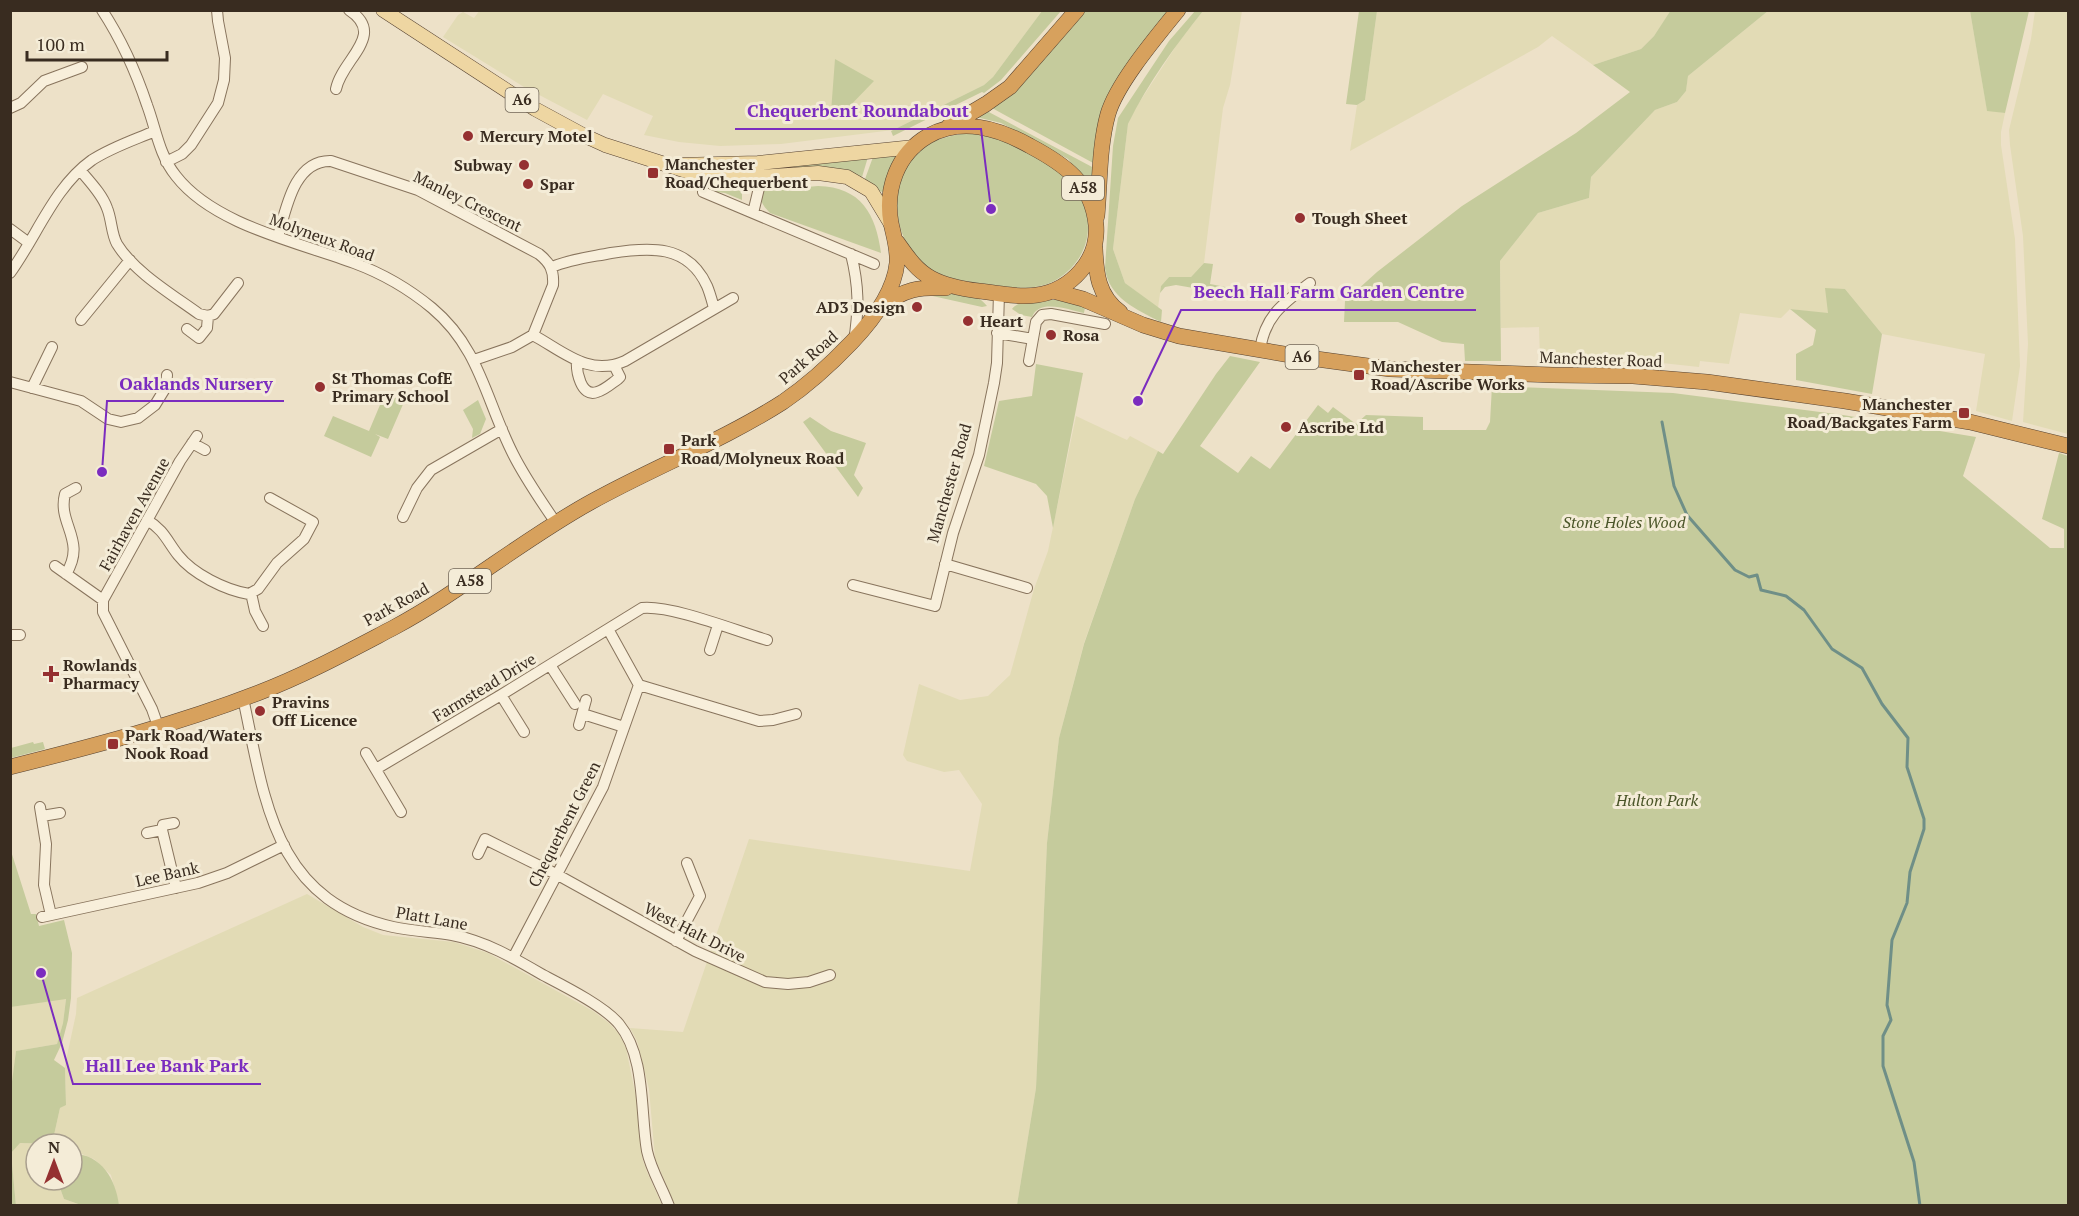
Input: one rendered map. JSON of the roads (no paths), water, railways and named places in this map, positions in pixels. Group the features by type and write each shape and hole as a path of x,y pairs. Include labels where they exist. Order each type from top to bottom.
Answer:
{"highway":[{"name":"A58","path":"1077,10 1010,87 986,104 926,138 902,160 890,189 889,206 897,242 919,270 944,284 964,289 1020,296 1037,295 1053,291 1080,273 1095,245 1105,129 1112,103 1160,32 1178,10"},
{"name":"A58","path":"944,129 978,126 995,129 1055,159 1069,169 1080,182 1093,209 1096,227"},
{"name":"Park Road","path":"10,767 158,726 243,698 321,666 393,628 590,503 699,448 786,400 821,373 854,341 881,306 897,263 897,242"},
{"name":"Manchester Road","path":"1095,245 1096,272 1102,292 1115,308 1131,320"},
{"name":"Park Road","path":"881,306 901,293 919,288 964,289"},
{"name":"Manchester Road","path":"1053,291 1083,299 1131,320 1179,336 1260,350 1390,369 1634,376 1707,381 1970,422 2068,446"}],"main road":[{"name":"A6","path":"383,10 535,109 583,135 625,153 672,165 818,173 847,177 871,191 892,226"},
{"name":"A6","path":"759,170 914,147"}],"street":[{"name":"Molyneux Road","path":"102,10 135,73 156,130 160,150 175,176 196,196 227,214 278,237 354,263 395,283 432,308 446,321 474,360 519,465 556,523"},
{"path":"166,162 182,154 191,145 218,103 224,80 225,58 217,10"},
{"path":"336,89 335,74 360,46 365,35 359,19 349,10"},
{"path":"10,108 69,65 82,67"},
{"path":"10,273 56,199 80,170 102,154 156,130"},
{"name":"Manley Crescent","path":"278,237 289,198 297,182 312,165 321,161 331,161 418,190 539,254 552,267"},
{"path":"80,170 104,201 117,243 130,260 199,314 208,316 218,310 238,283"},
{"path":"753,213 759,188 759,170"},
{"path":"703,192 874,264"},
{"path":"10,229 29,243"},
{"path":"474,360 512,348 533,335 553,285 552,267 570,260 637,249 657,249 669,252 687,260 702,277 708,286 714,308"},
{"name":"Park Road","path":"852,254 858,293 854,341"},
{"path":"81,320 130,260"},
{"path":"1260,350 1262,335 1279,307 1310,283"},
{"name":"Manchester Road","path":"853,585 934,606 953,532 979,455 994,383 997,363 999,293"},
{"path":"533,335 577,360 601,368 614,365 733,298"},
{"path":"1029,361 1038,318 1046,314 1105,324"},
{"path":"187,329 200,338 207,328 208,316"},
{"path":"998,333 1033,339"},
{"path":"32,388 53,354"},
{"path":"577,360 577,375 585,389 592,393 620,377 614,365"},
{"path":"10,382 81,401 108,419 122,422 138,418 154,405 166,387 166,375"},
{"path":"403,517 417,488 431,470 502,429"},
{"name":"Fairhaven Avenue","path":"103,600 194,440 205,450"},
{"path":"66,574 72,564 74,553 73,537 63,503 65,495 76,488"},
{"path":"147,520 163,532 185,563 204,576 246,594 258,589 277,563 304,539 313,522 270,498"},
{"path":"945,564 1027,588"},
{"path":"55,566 103,600 103,612 152,709 158,726"},
{"path":"251,593 255,611 263,626"},
{"name":"Farmstead Drive","path":"376,769 642,608 676,613 767,640"},
{"path":"710,650 718,625"},
{"path":"608,629 639,685 759,721 796,714"},
{"path":"550,665 581,702 583,714 579,725"},
{"name":"Chequerbent Green","path":"513,958 603,787 639,685"},
{"path":"501,695 518,730"},
{"name":"Platt Lane","path":"243,698 262,785 275,827 297,869 311,886 358,916 396,928 464,938 488,946 513,958 609,1015 626,1034 634,1055 639,1081 648,1153 669,1206"},
{"path":"583,714 624,727"},
{"path":"366,753 401,812"},
{"name":"Lee Bank","path":"60,813 41,811 46,844 44,885 46,916 176,888 227,873 284,844"},
{"path":"174,823 163,825 162,830 176,888"},
{"path":"147,833 162,830"},
{"name":"West Halt Drive","path":"478,854 485,839 556,874 704,956 765,982 788,984 809,982 830,975"},
{"path":"676,941 699,896 687,863"}],"waterway":[{"path":"1662,422 1674,486 1687,515 1735,570 1749,577 1757,575 1761,590 1786,596 1804,610 1832,649 1862,668 1882,704 1908,738 1907,767 1924,819 1924,829 1910,872 1907,903 1892,940 1887,1005 1891,1020 1883,1036 1883,1066 1914,1162 1920,1206"}],"place":[{"name":"Mercury Motel","path":"468,136"},
{"name":"Subway","path":"524,165"},
{"name":"Manchester Road/Chequerbent","path":"653,173"},
{"name":"Spar","path":"528,184"},
{"name":"Chequerbent Roundabout","path":"991,209"},
{"name":"Tough Sheet","path":"1300,218"},
{"name":"AD3 Design","path":"917,307"},
{"name":"Heart","path":"968,321"},
{"name":"Rosa","path":"1051,335"},
{"name":"Manchester Road/Ascribe Works","path":"1359,375"},
{"name":"St Thomas CofE Primary School","path":"320,387"},
{"name":"Beech Hall Farm Garden Centre","path":"1138,401"},
{"name":"Manchester Road/Backgates Farm","path":"1964,413"},
{"name":"Ascribe Ltd","path":"1286,427"},
{"name":"Park Road/Molyneux Road","path":"669,449"},
{"name":"Oaklands Nursery","path":"102,472"},
{"name":"Rowlands Pharmacy","path":"51,674"},
{"name":"Pravins Off Licence","path":"260,711"},
{"name":"Park Road/Waters Nook Road","path":"113,744"},
{"name":"Hall Lee Bank Park","path":"41,973"}],"park label":[{"name":"Stone Holes Wood","path":"1624,522"},
{"name":"Hulton Park","path":"1657,800"}]}
